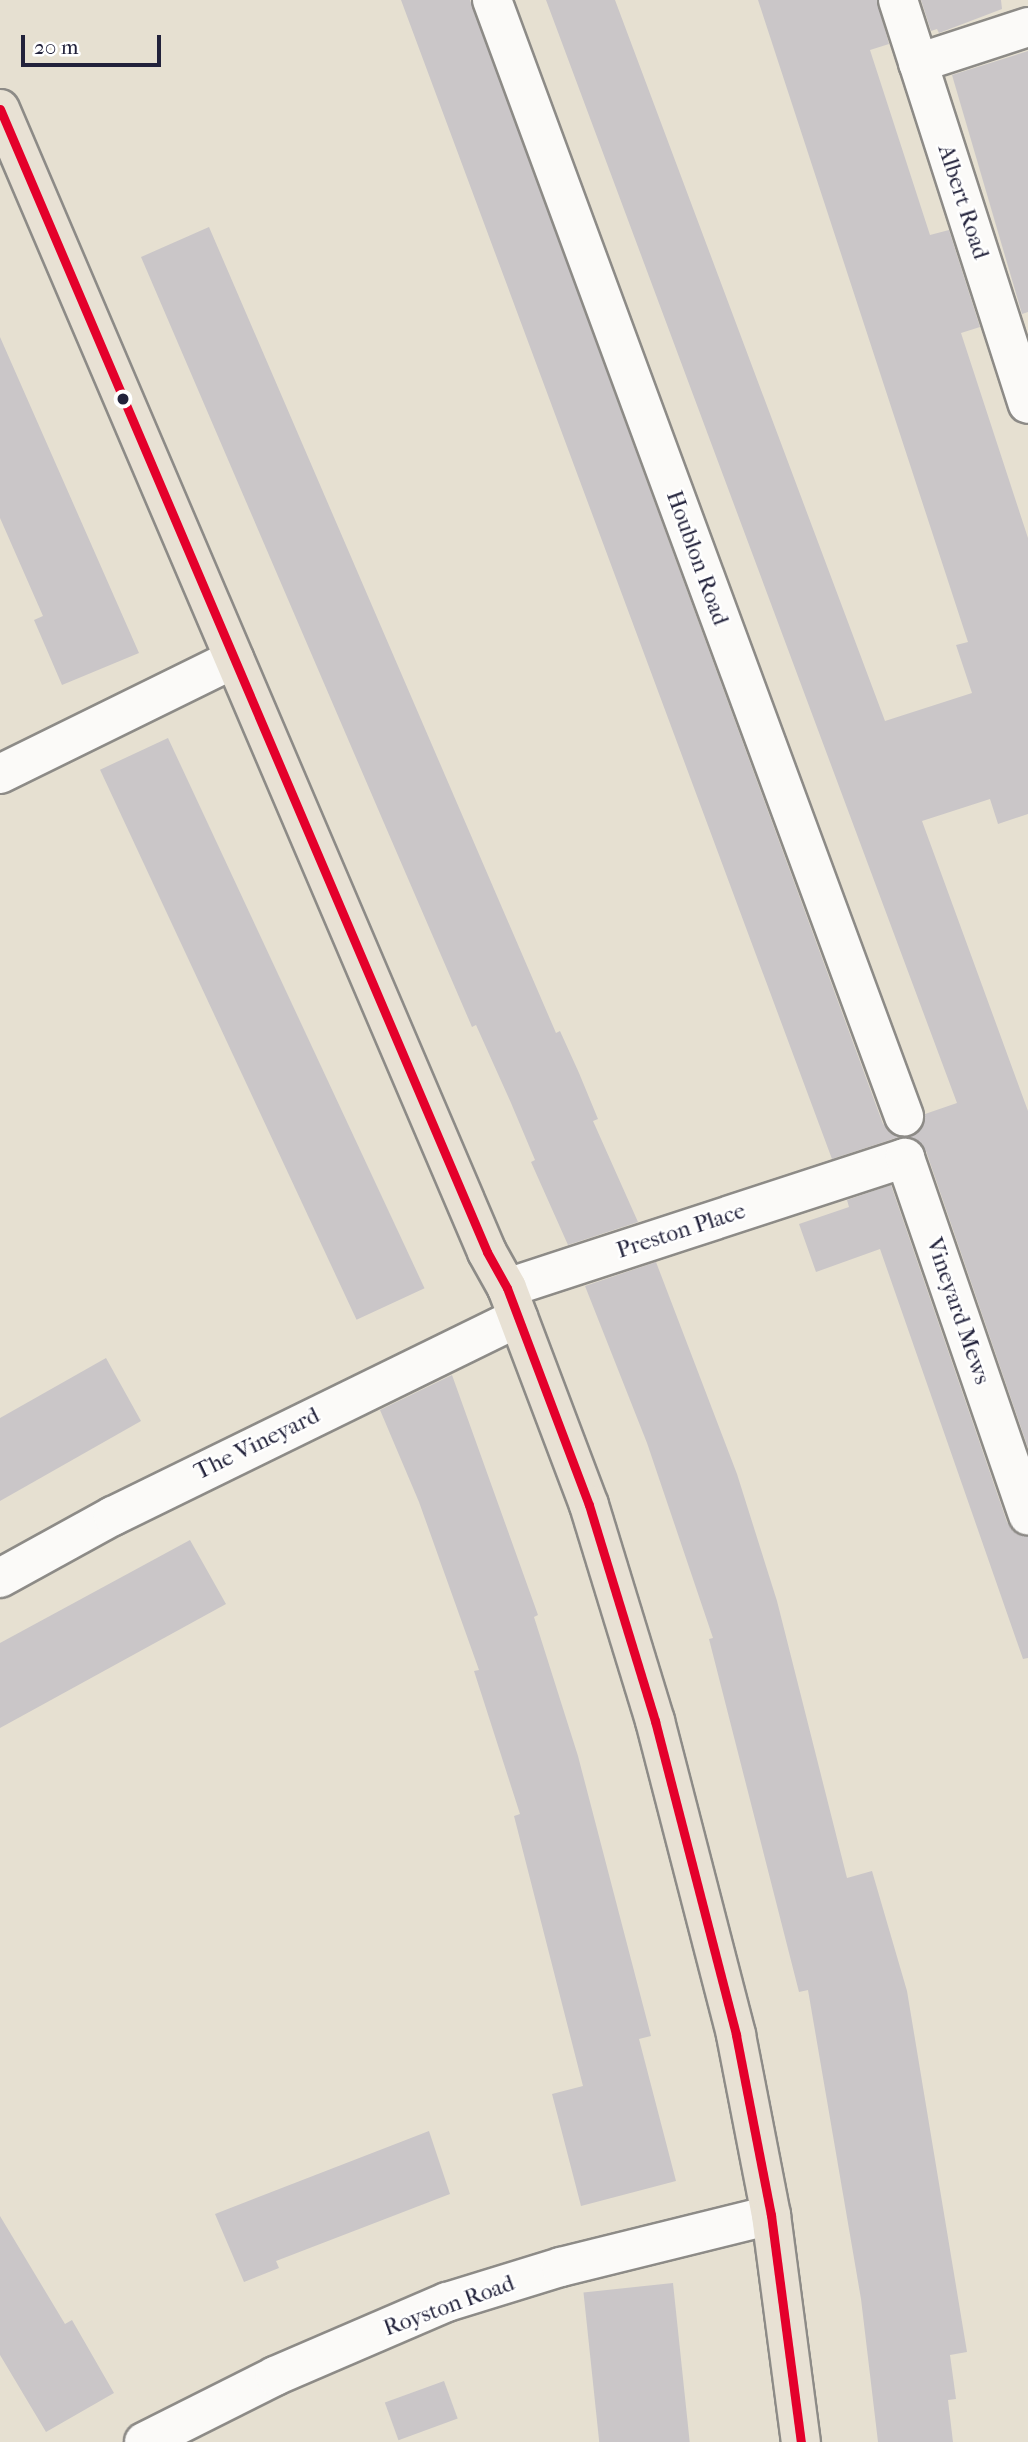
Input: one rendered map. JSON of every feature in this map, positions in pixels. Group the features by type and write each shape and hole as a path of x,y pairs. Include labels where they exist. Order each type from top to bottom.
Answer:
{"main road":[{"path":"0,109 487,1252 513,1303 589,1505 655,1721 736,2035 771,2215 801,2442"}],"street":[{"name":"Houblon Road","path":"492,0 904,1115"},
{"name":"Albert Road","path":"898,0 918,63 1018,336 1028,404"},
{"path":"918,63 1028,27"},
{"path":"0,774 234,659"},
{"name":"Vineyard Mews","path":"855,1175 905,1158 1028,1515"},
{"name":"Preston Place","path":"513,1303 855,1175"},
{"name":"The Vineyard","path":"0,1578 513,1303"},
{"name":"Royston Road","path":"144,2442 275,2376 447,2302 561,2267 771,2215"}],"building":[{"path":"401,0 470,0 883,1124 899,1137 832,1159"},
{"path":"546,0 615,0 885,721 972,693 956,645 968,642 758,0 877,0 889,44 870,50 930,235 949,230 980,327 961,333 1028,538 1028,814 998,824 990,799 922,821 1028,1111 1028,1448 926,1151 910,1137 921,1129 925,1114 957,1103"},
{"path":"921,0 1001,0 1002,9 939,33 937,29 931,31"},
{"path":"1028,51 1028,312 1022,314 952,75"},
{"path":"209,227 556,1033 560,1031 579,1073 598,1119 593,1121 638,1222 568,1245 531,1162 535,1160 511,1103 476,1025 472,1027 384,823 141,257"},
{"path":"0,337 139,653 62,685 34,620 43,616 0,518"},
{"path":"168,738 425,1288 357,1320 100,770"},
{"path":"891,1185 1007,1522 1014,1532 1028,1536 1028,1658 1023,1659 880,1249 816,1272 799,1224 849,1207 847,1200"},
{"path":"656,1262 737,1474 777,1601 847,1878 872,1871 907,1991 967,2352 950,2355 956,2399 948,2400 953,2442 878,2442 861,2299 808,1990 799,1992 709,1639 713,1638 647,1443 585,1286"},
{"path":"106,1358 141,1421 0,1501 0,1418"},
{"path":"452,1375 538,1615 534,1617 578,1756 651,2036 639,2039 676,2181 581,2206 552,2094 583,2086 514,1816 520,1814 474,1671 479,1670 419,1502 380,1410"},
{"path":"190,1540 226,1604 0,1728 0,1643"},
{"path":"429,2131 450,2194 276,2261 279,2268 244,2282 215,2214"},
{"path":"0,2216 65,2324 72,2320 114,2393 46,2432 0,2355"},
{"path":"673,2283 690,2442 599,2442 583,2292"},
{"path":"444,2381 458,2419 398,2440 385,2403"}],"transit line":[{"path":"0,109 487,1252 507,1288 589,1505 655,1721 736,2035 771,2215 801,2442"}]}
